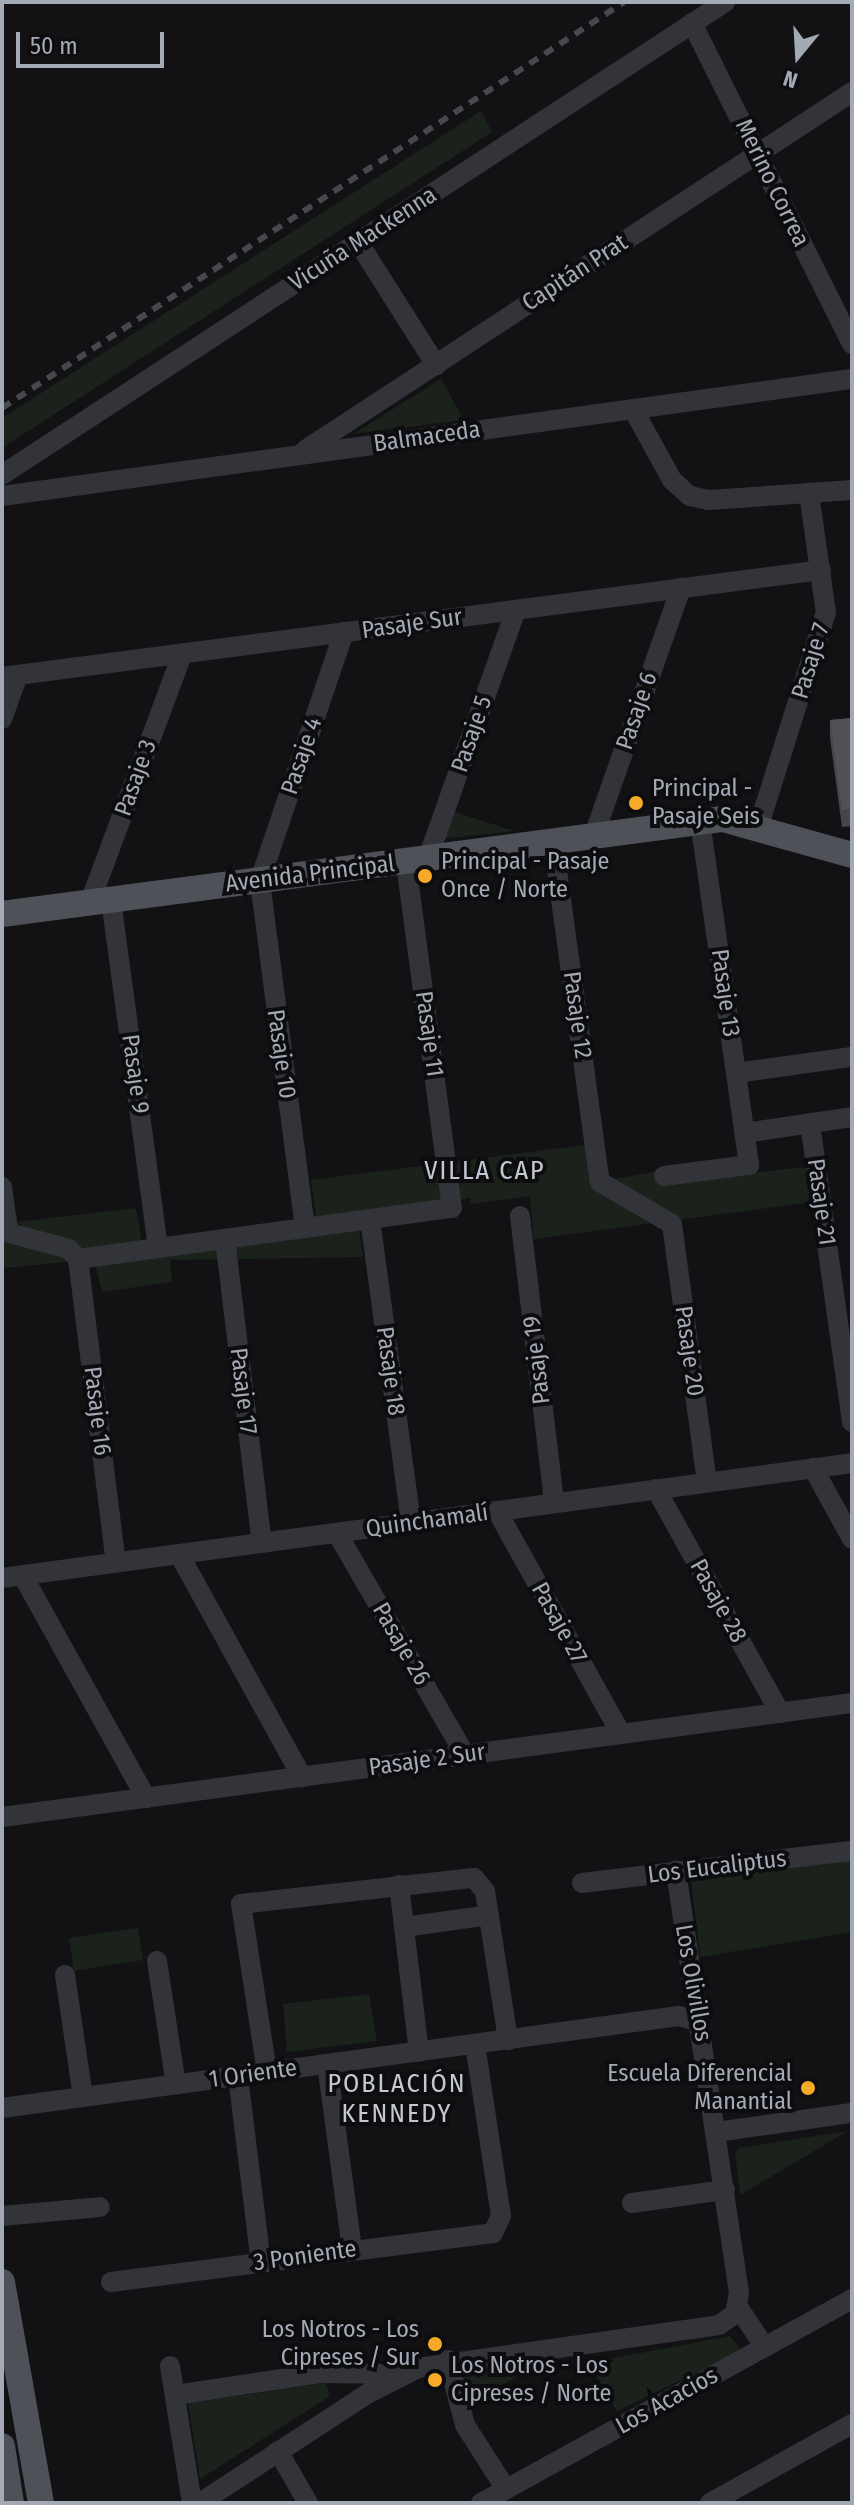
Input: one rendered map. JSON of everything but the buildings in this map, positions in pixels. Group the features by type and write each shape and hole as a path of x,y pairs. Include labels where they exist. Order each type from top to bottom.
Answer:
{"main road":[{"name":"Avenida Principal","path":"2,914 700,821 759,825 852,855"},
{"path":"2,2282 41,2503"},
{"path":"3,2457 11,2503"}],"street":[{"name":"Vicuña Mackenna","path":"2,475 725,2"},
{"name":"Merino Correa","path":"692,23 852,344"},
{"name":"Capitán Prat","path":"299,454 852,92"},
{"path":"358,242 436,365"},
{"name":"Balmaceda","path":"2,496 852,379"},
{"path":"633,409 672,480 690,496 709,500 852,490"},
{"name":"Pasaje 7","path":"759,825 826,613 809,493"},
{"name":"Pasaje Sur","path":"10,676 821,570"},
{"name":"Pasaje 6","path":"594,835 681,588"},
{"name":"Pasaje 5","path":"417,860 516,610"},
{"name":"Pasaje 4","path":"260,880 344,632"},
{"name":"Pasaje 3","path":"101,901 182,654"},
{"path":"2,719 10,676"},
{"name":"Pasaje 13","path":"664,1176 749,1165 700,821"},
{"name":"Pasaje 12","path":"553,841 605,1188 670,1220"},
{"name":"Pasaje 11","path":"370,1219 452,1208 417,860"},
{"name":"Pasaje 10","path":"260,880 305,1228"},
{"name":"Pasaje 9","path":"101,901 158,1248"},
{"path":"736,1073 852,1057"},
{"path":"745,1133 852,1117"},
{"name":"Pasaje 21","path":"810,1123 852,1422"},
{"path":"2,1187 5,1230 69,1249 78,1259 370,1219"},
{"name":"Pasaje 19","path":"520,1216 554,1503"},
{"name":"Pasaje 18","path":"370,1219 411,1523"},
{"name":"Pasaje 20","path":"670,1220 707,1482"},
{"name":"Pasaje 17","path":"225,1239 262,1543"},
{"name":"Pasaje 16","path":"78,1259 116,1563"},
{"name":"Quinchamalí","path":"2,1578 852,1463"},
{"path":"813,1468 852,1539"},
{"name":"Pasaje 28","path":"656,1489 780,1713"},
{"name":"Pasaje 27","path":"497,1511 621,1734"},
{"name":"Pasaje 26","path":"337,1533 465,1755"},
{"path":"179,1554 302,1777"},
{"path":"23,1576 146,1798"},
{"name":"Pasaje 2 Sur","path":"2,1817 852,1703"},
{"name":"Los Eucaliptus","path":"582,1883 852,1851"},
{"name":"Los Olivillos","path":"676,1871 694,2020 702,2033 725,2190 738,2307"},
{"path":"267,2072 241,1904 399,1885 479,1881 489,1915 508,2040"},
{"path":"399,1885 419,2052"},
{"path":"404,1927 489,1915"},
{"path":"157,1961 176,2085"},
{"path":"65,1975 83,2097"},
{"name":"1 Oriente","path":"2,2108 679,2016 694,2020"},
{"name":"3 Poniente","path":"111,2282 352,2249 487,2235 498,2229 501,2216 475,2044"},
{"path":"327,2064 352,2249"},
{"path":"238,2076 261,2262"},
{"path":"716,2132 852,2113"},
{"path":"632,2203 725,2190"},
{"path":"2,2216 100,2207"},
{"name":"Los Acacios","path":"481,2503 852,2299"},
{"path":"200,2503 403,2374 448,2360 719,2325 738,2307 765,2347"},
{"path":"448,2360 465,2425 506,2489"},
{"path":"170,2366 192,2503"},
{"path":"175,2395 320,2373 403,2374"},
{"path":"710,2503 852,2424"},
{"path":"278,2451 308,2503"}],"shaded area":[{"path":"481,111 492,132 2,448 2,418"},
{"path":"441,379 464,420 353,434"},
{"path":"451,811 515,831 441,839"},
{"path":"585,1145 593,1183 739,1157 742,1174 807,1167 814,1202 534,1239 530,1196 471,1204 470,1198 357,1213 363,1257 170,1260 172,1282 102,1292 94,1259 5,1268 2,1263 2,1240 37,1234 16,1222 136,1208 142,1244 316,1217 311,1180"},
{"path":"851,1856 852,1932 700,1957 691,1879"},
{"path":"138,1928 143,1960 74,1971 69,1938"},
{"path":"369,1994 377,2041 287,2052 283,2004"},
{"path":"848,2131 740,2195 735,2153 739,2148"},
{"path":"730,2336 742,2351 617,2411 588,2363"},
{"path":"551,2357 469,2404 454,2363"},
{"path":"326,2383 330,2396 200,2479 188,2403"}],"railway":[{"path":"2,408 624,2"}],"place":[{"name":"Principal - Pasaje Seis","path":"636,803"},
{"name":"Principal - Pasaje Once / Norte","path":"425,876"},
{"name":"Escuela Diferencial Manantial","path":"808,2088"},
{"name":"Los Notros - Los Cipreses / Sur","path":"435,2344"},
{"name":"Los Notros - Los Cipreses / Norte","path":"435,2380"}],"district":[{"name":"VILLA CAP","path":"485,1171"},
{"name":"POBLACIÓN KENNEDY","path":"397,2099"}]}
